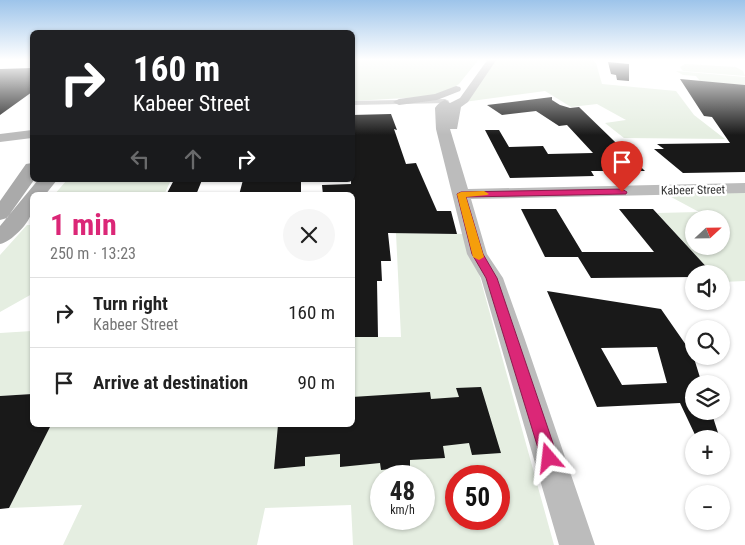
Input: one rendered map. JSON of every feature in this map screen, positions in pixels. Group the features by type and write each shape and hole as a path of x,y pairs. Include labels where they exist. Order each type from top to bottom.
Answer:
{"main road":[{"path":"398,102 441,96 463,84"},
{"path":"464,84 449,105 443,129 467,194 477,254 492,278 577,545"},
{"path":"419,105 431,109 464,100 475,84"},
{"path":"0,138 30,134"},
{"path":"0,138 30,140"},
{"path":"0,214 30,171"},
{"path":"38,192 46,182"},
{"name":"Kabeer Street","path":"467,194 745,188"},
{"path":"0,238 15,223 30,201"}],"street":[{"path":"355,105 398,102 449,105"},
{"path":"355,105 419,105"}],"shaded area":[{"path":"355,84 458,84 441,96 355,101"},
{"path":"477,84 607,84 676,91 694,115 725,139 624,138 605,123 626,120 597,104 571,107 545,91 464,102"},
{"path":"65,182 170,182 165,192 57,192"},
{"path":"660,191 745,191 745,281 730,282 730,265 705,265 696,255 730,255 730,210 695,210"},
{"path":"685,212 685,244 657,213"},
{"path":"27,225 30,225 30,295 0,312 0,255"},
{"path":"396,233 468,234 554,545 353,545 351,505 265,508 257,545 63,545 82,505 9,508 50,427 355,427 355,337 401,337"},
{"path":"30,331 30,394 0,396 0,333"}],"building":[{"path":"0,84 30,84 30,93 0,115"},
{"path":"684,84 745,85 745,172 683,173 654,149 664,149 657,144 730,143 712,117 704,116"},
{"path":"552,97 552,100 560,105 570,108 579,107 645,171 591,171 594,176 510,178 485,130 499,130 509,147 543,146 548,154 593,153 567,125 559,126 536,111 502,115 487,105"},
{"path":"391,114 406,164 416,163 437,211 451,211 457,234 388,233 391,261 381,261 382,281 377,281 378,337 355,337 355,192 323,192 322,185 351,184 351,182 355,182 355,115"},
{"path":"173,182 201,182 197,192 168,192"},
{"path":"242,182 301,182 301,192 240,192"},
{"path":"521,209 556,209 582,252 654,252 619,209 653,209 685,244 685,255 695,255 705,265 685,265 685,277 591,278 578,257 545,257"},
{"path":"547,291 661,309 685,344 685,365 696,365 699,375 685,375 685,414 680,403 597,407","holes":["657,347 667,383 622,385 601,348"]},
{"path":"481,387 501,453 472,455 469,443 443,446 445,458 410,460 410,465 380,465 380,463 340,467 340,454 305,457 305,466 274,469 278,427 355,427 355,397 430,392 431,399 459,397 456,388"},
{"path":"30,394 30,427 50,427 9,508 0,509 0,396"},
{"path":"688,420 714,420 717,430 693,430"}],"slow traffic":[{"path":"479,257 461,194 484,194"}],"route":[{"path":"549,458 492,278 477,254 461,194 622,192"}]}
